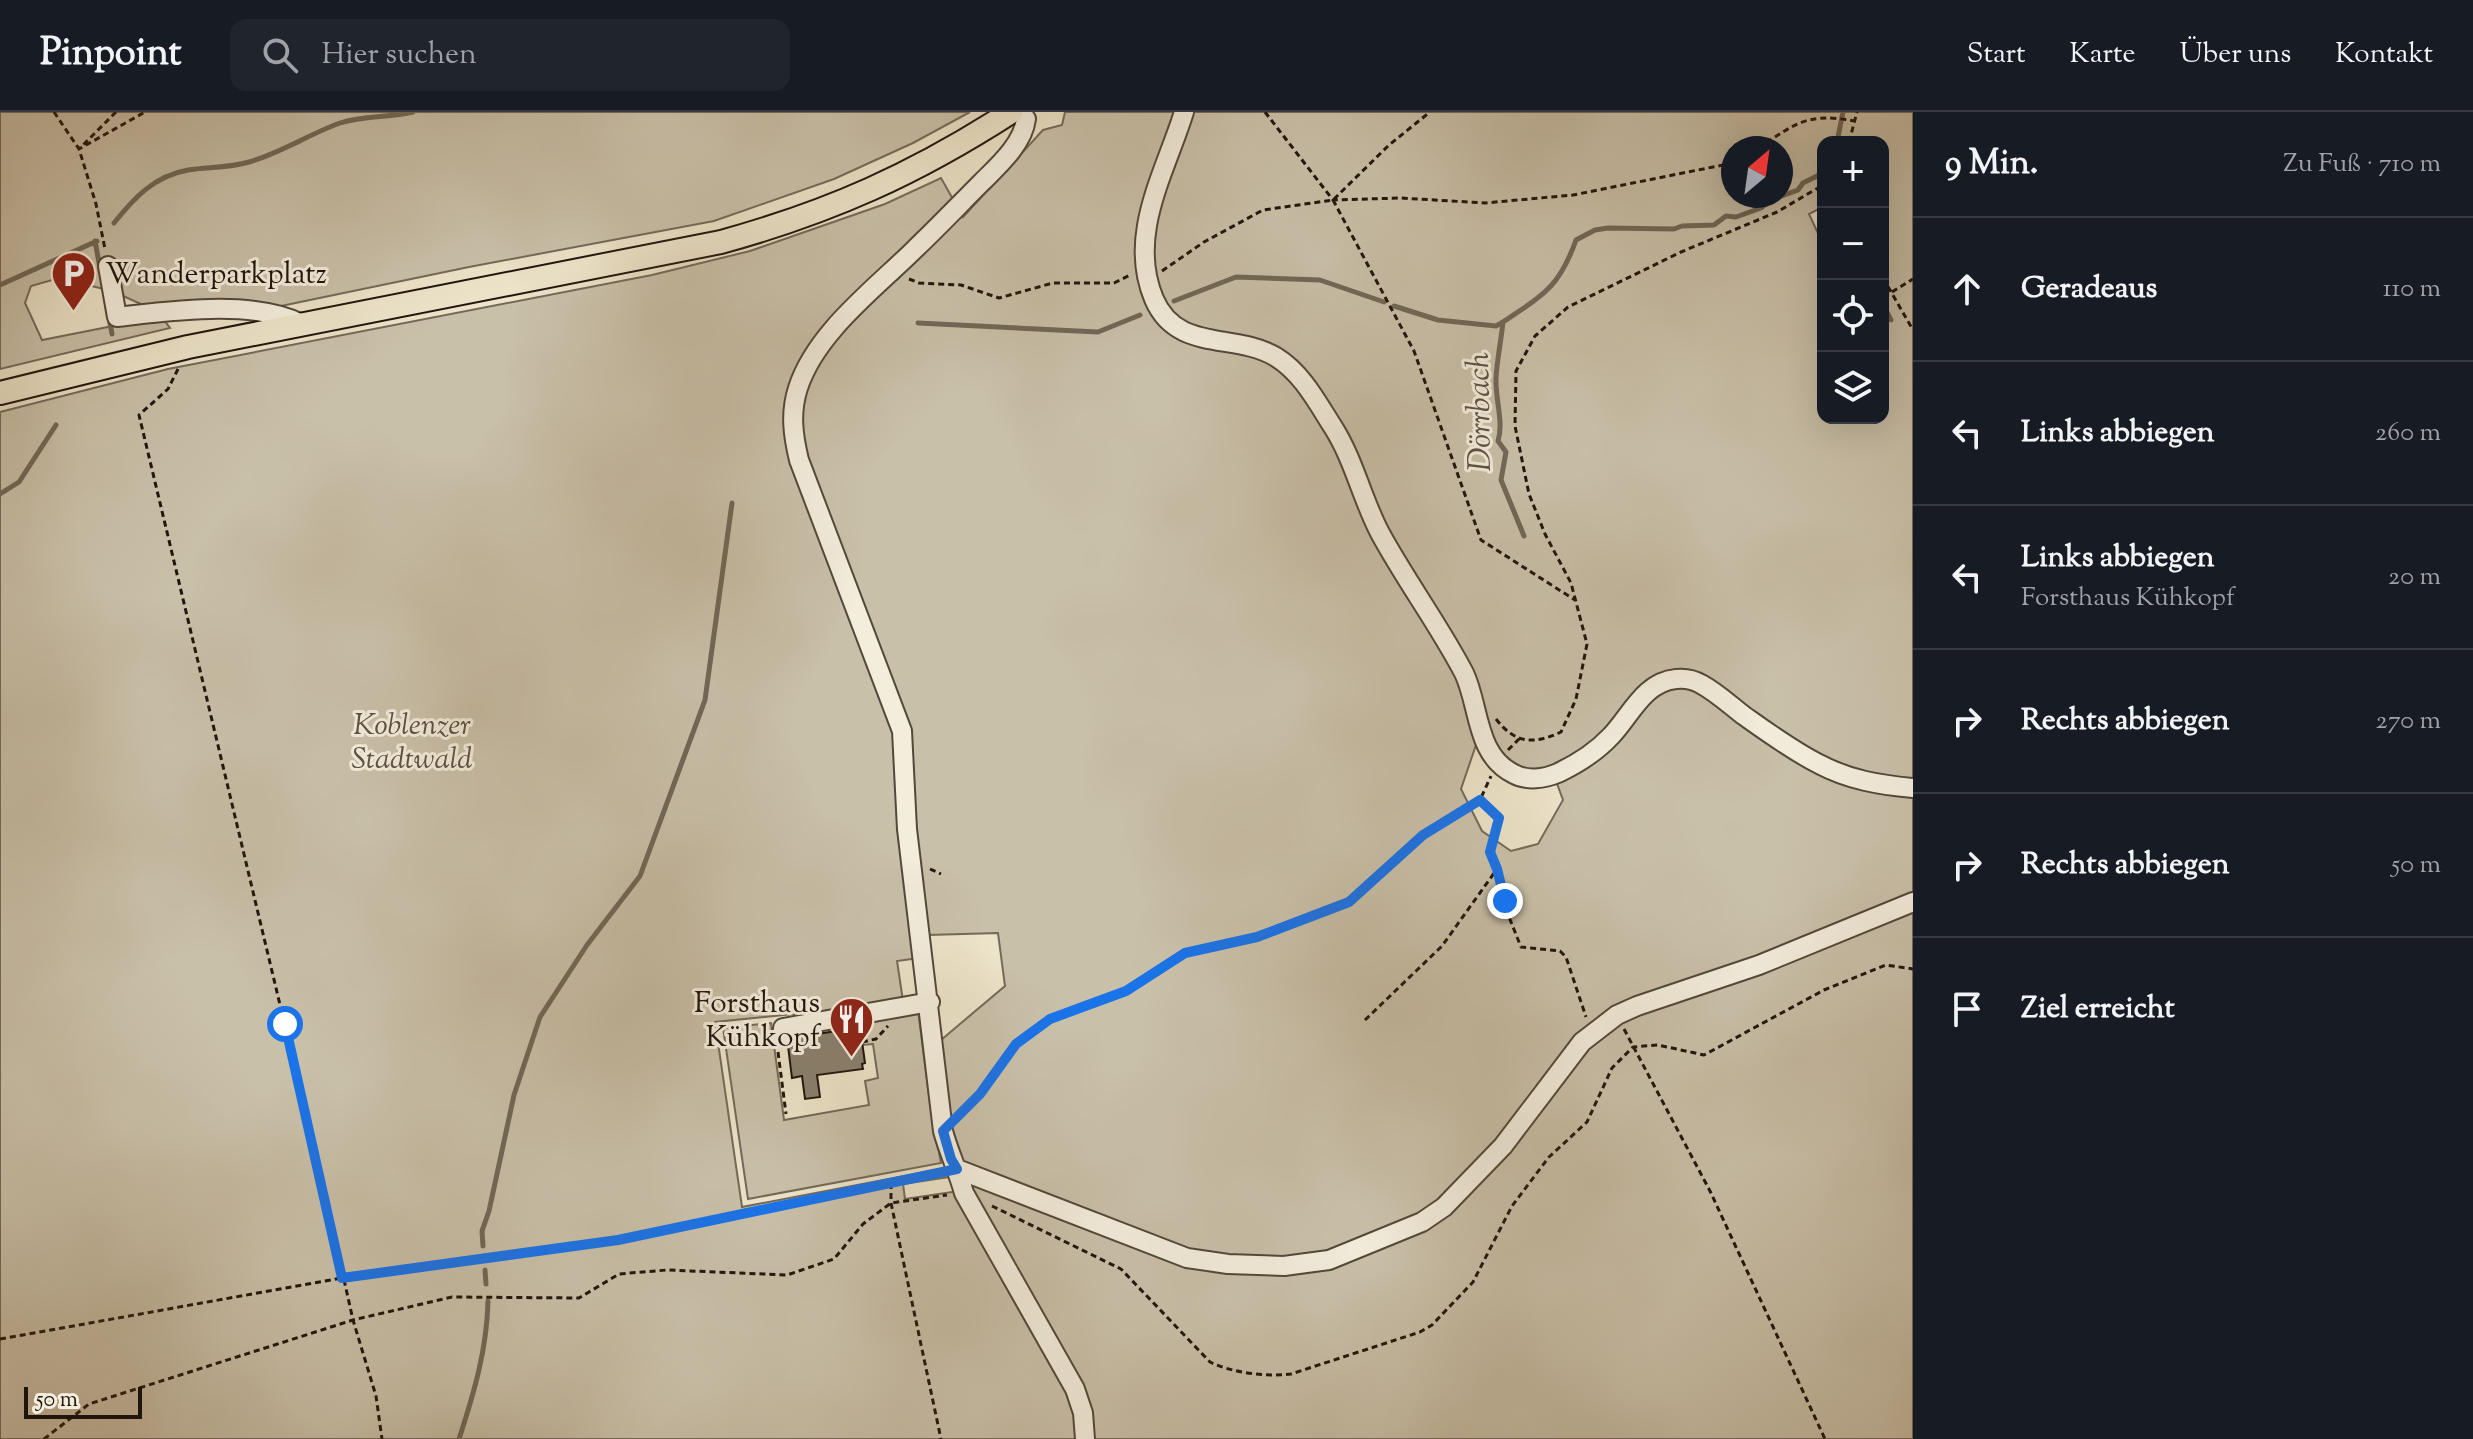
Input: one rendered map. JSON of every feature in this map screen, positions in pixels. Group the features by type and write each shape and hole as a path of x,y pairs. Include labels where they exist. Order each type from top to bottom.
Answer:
{"main road":[{"path":"0,393 188,347 666,255 785,224 835,206 899,177 1011,112"}],"street":[{"path":"1021,112 1026,119 1025,129 1006,156 844,317 821,347 799,384 792,416 799,460 902,731 907,829 927,976 943,1131 951,1159 964,1193 1075,1389 1083,1413 1085,1439"},
{"path":"1184,112 1144,233 1146,274 1154,300 1171,325 1199,337 1262,350 1284,363 1304,382 1341,439 1379,531 1463,673 1481,733 1497,762 1512,777 1548,777 1570,768 1608,739 1651,688 1668,680 1682,679 1704,685 1821,766 1859,780 1913,788"},
{"path":"108,266 117,317 234,310 283,314 302,324"},
{"path":"957,1169 1187,1258 1228,1264 1284,1266 1329,1260 1412,1226 1444,1207 1496,1154 1575,1050 1594,1030 1617,1015 1759,965 1913,902"},
{"path":"780,1036 783,1035 783,1028 930,1002"}],"path":[{"path":"54,112 79,149 96,204 108,266"},
{"path":"79,149 116,112"},
{"path":"79,149 145,112"},
{"path":"1265,112 1333,200 1414,351 1481,540 1575,600"},
{"path":"1333,200 1389,145 1430,112"},
{"path":"1824,112 1826,117"},
{"path":"1850,136 1857,112"},
{"path":"1776,136 1799,121 1826,117 1854,121"},
{"path":"891,272 919,283 961,285 999,298 1053,283 1114,283 1146,274 1263,210 1333,200 1401,198 1485,203 1559,197 1721,165"},
{"path":"1520,738 1539,743 1561,732 1576,699 1587,644 1571,583 1545,534 1529,494 1515,426 1516,371 1535,336 1568,307 1681,252 1777,212 1817,189"},
{"path":"1892,292 1913,279"},
{"path":"1884,280 1913,330"},
{"path":"188,347 168,389 139,415 320,1172 342,1278 376,1396 382,1439"},
{"path":"943,1131 980,1094 1016,1044 1050,1019 1126,991 1185,953 1257,937 1349,902 1423,835 1480,800 1497,762"},
{"path":"1480,800 1499,818 1490,852 1521,947 1560,951 1566,957 1587,1021 1594,1030"},
{"path":"921,865 941,874"},
{"path":"1365,1020 1442,946 1497,869"},
{"path":"44,1439 89,1404 353,1320 452,1297 579,1298 619,1274 667,1270 787,1275 834,1259 863,1224 891,1203 964,1193 1121,1269 1210,1362 1225,1369 1291,1374 1420,1332 1432,1325 1473,1282 1512,1206 1549,1157 1587,1122 1612,1068 1633,1047 1658,1045 1704,1055 1824,990 1886,965 1913,969"},
{"path":"1617,1015 1710,1191 1825,1439"},
{"path":"780,1036 776,1037 786,1114"},
{"path":"862,1042 876,1039"},
{"path":"0,1339 342,1278 618,1240 891,1183 930,1178 957,1169"},
{"path":"891,1183 891,1203 941,1439"}],"green space":[{"path":"0,112 970,112 913,143 834,179 714,221 281,306 143,305 112,291 59,278 31,286 25,303 42,340 123,324 164,320 170,328 0,369"},
{"name":"Koblenzer Stadtwald","path":"1065,112 1913,112 1913,1439 0,1439 0,412 168,369 652,275 750,251 885,204 941,178 963,217 1043,130 1062,125","holes":["1477,742 1528,784 1556,781 1563,800 1538,844 1511,851 1482,831 1461,789","998,933 1005,986 941,1040 928,935","919,958 924,998 903,1001 897,961","921,1001 946,1168 742,1207 715,1022","956,1176 959,1191 905,1199 903,1184"]},
{"path":"918,1010 941,1163 748,1199 723,1028 771,1023 784,1120 869,1105 865,1081 878,1078 873,1044 862,1045 859,1021"}],"building":[{"path":"860,1027 865,1063 862,1064 863,1069 817,1075 820,1097 805,1099 802,1076 792,1078 788,1046 794,1038"}],"waterway":[{"path":"114,223 146,189 165,177 188,170 249,162 349,120 413,112"},
{"name":"Dörrbach","path":"1838,136 1843,112"},
{"name":"Dörrbach","path":"1524,536 1501,480 1506,452 1498,441 1500,426 1496,378 1503,322 1548,289 1563,269 1576,240 1595,230 1714,225 1726,216 1736,217 1761,208 1771,200 1798,190 1803,183 1817,176"},
{"path":"95,241 100,268"},
{"path":"0,285 97,241"},
{"path":"1174,301 1236,277 1320,280 1384,302"},
{"path":"1394,306 1438,320 1496,326 1503,322"},
{"path":"918,323 1098,332 1140,315"},
{"path":"1889,316 1891,320"},
{"path":"110,323 112,334"},
{"path":"0,494 19,482 56,425"},
{"path":"483,1246 482,1231 514,1095 540,1017 587,945 640,876 705,700 732,503"},
{"path":"485,1270 486,1284"},
{"path":"459,1439 479,1371 488,1301"}],"place":[{"name":"Wanderparkplatz","path":"74,312"},
{"name":"Forsthaus Kühkopf","path":"851,1058"}],"route":[{"path":"285,1024 342,1278 618,1240 957,1169 943,1131 980,1094 1016,1044 1050,1019 1126,991 1185,953 1257,937 1349,902 1423,835 1480,800 1499,818 1490,852 1505,901"}]}
